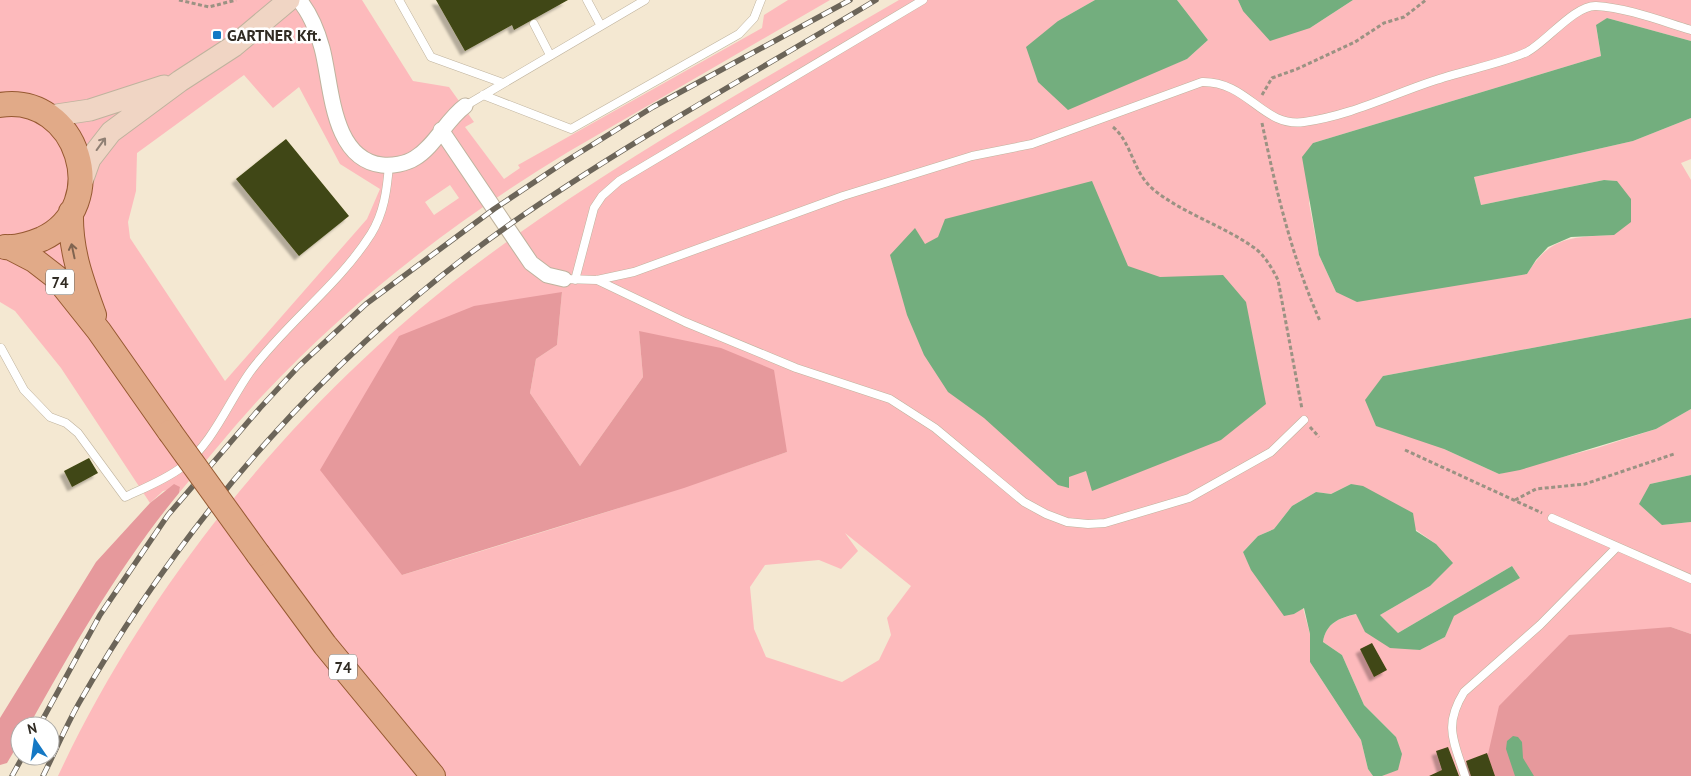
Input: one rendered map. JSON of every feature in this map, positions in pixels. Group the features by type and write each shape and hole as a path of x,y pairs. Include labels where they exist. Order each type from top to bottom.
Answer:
{"main road":[{"path":"80,188 90,159 102,141 180,81 234,46 289,0"},
{"path":"50,116 90,110 180,81"},
{"name":"74","path":"2,103 31,108 50,116 64,130 73,143 80,165 80,188 71,212 70,236 77,267 99,331"},
{"name":"74","path":"4,247 23,246 46,237 71,212"},
{"name":"74","path":"4,247 34,260 56,277 99,331 325,645 433,776"}],"street":[{"path":"299,0 315,26 329,78 333,105 347,143 364,160 389,165 413,160 422,153 441,130 465,106"},
{"path":"441,130 531,263 547,275 570,280"}],"lane":[{"path":"399,0 431,57 504,83"},
{"path":"587,0 601,26"},
{"path":"465,106 601,26 633,3 645,0"},
{"path":"483,95 571,129 739,34 754,18 761,0"},
{"path":"923,0 619,181 602,196 594,208 570,280 597,280 634,272 843,196 972,156 1032,144 1202,82 1224,84 1242,92 1258,106 1285,122 1302,122 1365,108 1432,81 1527,52 1577,13 1595,6 1621,10 1691,30"},
{"path":"534,24 550,56"},
{"path":"1,348 24,390 50,417 66,423 78,433 125,497 168,477 184,466 203,444 218,425 251,371 352,260 371,234 379,219 385,199 389,165"},
{"path":"597,280 685,322 779,361 890,399 935,428 1024,502 1046,514 1067,522 1105,523 1189,498 1271,452 1304,420"},
{"path":"1552,518 1616,548 1691,579"},
{"path":"1465,776 1452,734 1451,722 1456,705 1464,692 1540,625 1616,548"}],"path":[{"path":"179,0 209,7 236,0"},
{"path":"1320,321 1306,290 1274,179 1258,106 1264,88 1272,78 1355,42 1384,23 1404,17 1421,6 1426,0"},
{"path":"1103,118 1122,135 1138,173 1154,190 1192,214 1254,247 1272,267 1278,280 1304,420"},
{"path":"1405,450 1552,518"},
{"path":"1515,500 1536,489 1585,484 1674,454"}],"shaded area":[{"path":"0,0 362,0 413,81 449,87 474,122 465,127 504,179 520,168 518,165 762,28 764,15 788,0 830,0 568,152 526,178 446,233 370,294 297,360 252,407 179,493 180,487 163,491 150,503 61,368 15,311 0,302","holes":["244,75 273,108 299,87 340,164 380,189 367,219 225,381 130,238 128,222 136,191 137,153","450,185 459,198 434,215 425,202"]},
{"path":"899,0 1095,0 1058,21 1139,78 1187,59 1208,40 1177,0 1238,0 1243,11 1310,28 1353,0 1691,0 1691,41 1607,18 1596,26 1601,56 1313,143 1309,203 1319,255 1336,292 1527,274 1536,261 1554,245 1575,238 1614,235 1617,181 1604,180 1481,205 1474,177 1633,141 1691,118 1691,159 1681,163 1691,180 1691,318 1383,376 1444,449 1499,474 1597,448 1656,429 1691,409 1691,475 1650,484 1662,525 1691,522 1691,634 1671,627 1483,776 1382,776 1398,769 1396,737 1364,705 1342,655 1323,642 1327,630 1334,622 1357,614 1366,632 1406,648 1420,650 1445,637 1453,616 1520,578 1512,566 1398,633 1380,615 1430,586 1436,544 1351,484 1331,494 1316,492 1292,506 1274,529 1258,536 1243,552 1258,579 1277,600 1294,614 1303,608 1310,634 1310,662 1361,740 1368,769 1373,776 58,776 96,702 139,630 186,560 238,492 295,428 354,368 417,312 482,260 532,224 687,124","holes":["562,292 557,345 536,359 530,393 580,466 643,377 639,331 787,452 547,531 402,575","845,533 911,586 887,618 891,635 879,660 842,682 766,657 754,629 750,587 765,565 819,560 841,569 858,551"]},
{"path":"1095,0 1177,0 1208,40 1187,59 1068,110 1038,82 1026,47 1058,21"},
{"path":"1238,0 1353,0 1310,28 1270,41 1243,11"},
{"path":"1607,18 1691,41 1691,118 1633,141 1474,177 1481,205 1604,180 1617,181 1631,199 1631,222 1614,235 1571,237 1548,247 1527,274 1357,302 1336,292 1319,255 1302,157 1313,143 1601,56 1596,25"},
{"path":"1092,181 1128,266 1160,277 1223,275 1246,302 1266,404 1221,440 1092,491 1086,471 1069,477 1069,488 1058,485 984,418 948,392 924,355 907,315 890,255 915,228 925,244 938,237 945,219"},
{"path":"562,292 557,345 536,359 530,393 580,466 643,377 639,331 721,348 774,370 787,452 684,488 402,575 320,470 399,336 474,306"},
{"path":"1691,318 1691,409 1656,429 1520,470 1499,474 1444,449 1376,426 1365,400 1383,376"},
{"path":"1691,475 1691,522 1662,525 1639,504 1650,484"},
{"path":"174,484 180,487 179,493 157,520 117,577 35,716 10,716 10,758 7,763 0,765 0,718 96,562 150,503"},
{"path":"1351,484 1363,486 1413,513 1416,531 1436,544 1453,563 1430,586 1380,615 1398,633 1512,566 1520,578 1454,616 1445,637 1420,650 1390,648 1365,632 1356,614 1334,622 1327,630 1323,642 1342,655 1364,705 1396,737 1402,754 1398,770 1382,776 1373,776 1368,769 1361,740 1310,662 1310,634 1304,608 1294,614 1284,616 1251,570 1243,552 1258,536 1274,529 1292,506 1316,492 1331,494"},
{"path":"1671,627 1691,634 1691,776 1483,776 1499,706 1569,635"},
{"path":"1513,736 1518,737 1522,742 1523,758 1534,776 1515,776 1506,749 1507,741"}],"building":[{"path":"436,0 568,0 514,30 512,25 465,51"},
{"path":"286,139 349,216 299,256 236,179"},
{"path":"89,458 98,473 72,487 64,471"},
{"path":"1372,643 1387,670 1374,677 1360,649"},
{"path":"1448,747 1459,776 1429,776 1442,770 1436,751"},
{"path":"1487,753 1495,776 1471,776 1466,761"}],"railway":[{"path":"44,716 100,615 168,515 260,408 299,366 366,304 494,209 563,163 653,107 850,0"},
{"path":"43,776 79,703 121,634 167,567 216,502 268,440 324,381 383,326 444,273 553,195 644,137 876,0"},
{"path":"12,776 18,766"}],"place":[{"name":"GARTNER Kft.","path":"217,35"}]}
